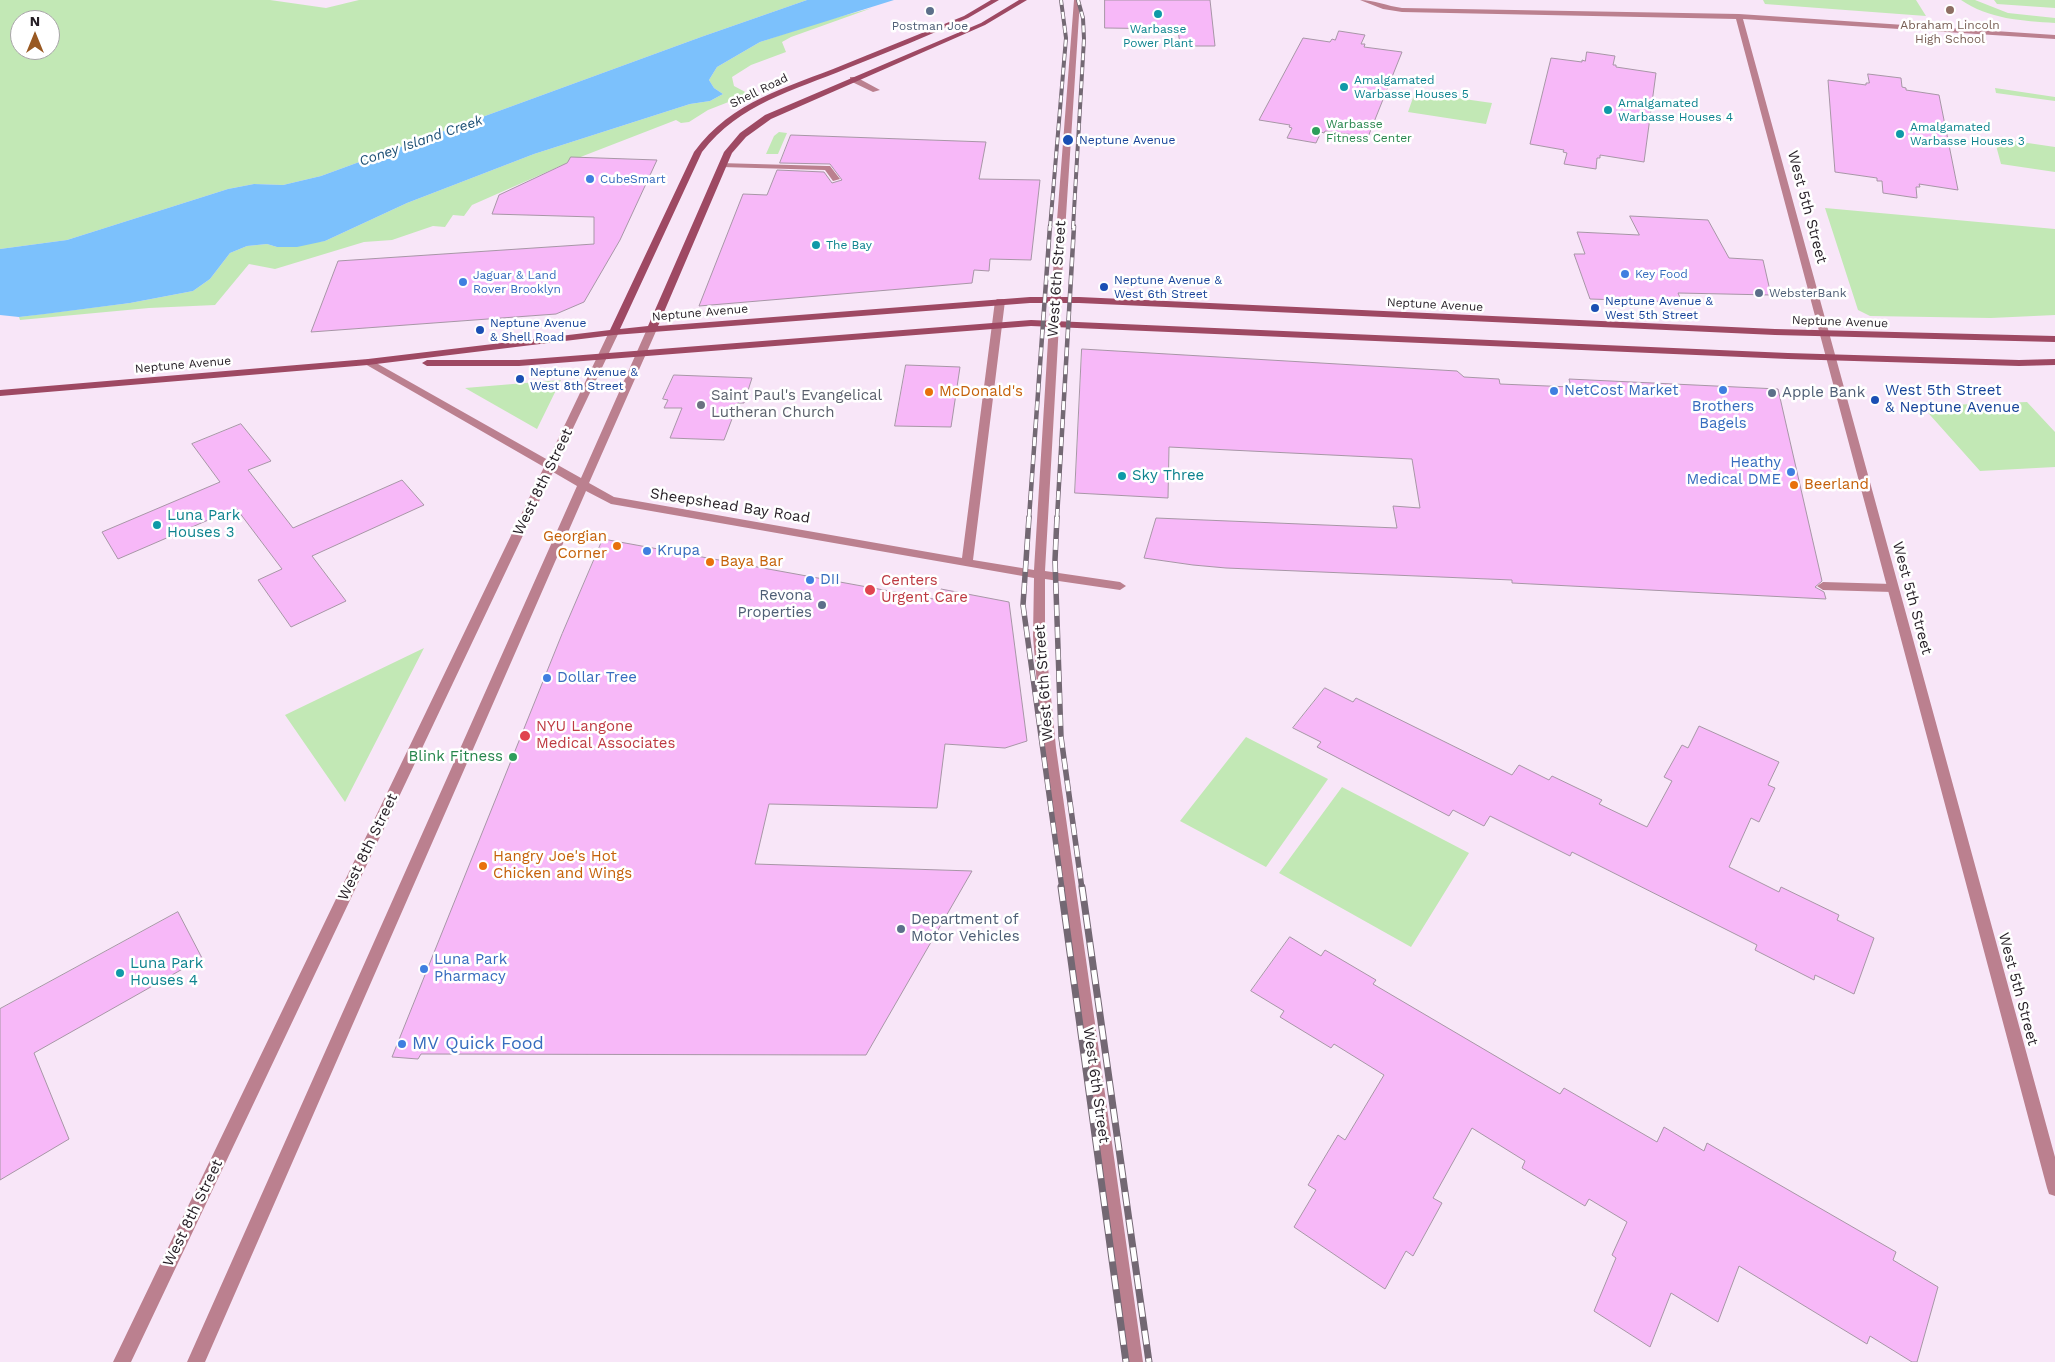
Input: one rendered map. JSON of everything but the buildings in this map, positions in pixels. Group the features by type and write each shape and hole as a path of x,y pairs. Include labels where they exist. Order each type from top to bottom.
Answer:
{"main road":[{"name":"Shell Road","path":"614,332 698,152 704,142 726,121 765,99 966,17 996,0"},
{"name":"Shell Road","path":"652,329 722,165 734,143 758,123 779,112 983,24 1024,0"},
{"name":"Neptune Avenue","path":"0,392 368,362 614,332 1000,301 1055,299 1823,334 1965,339 2055,339"},
{"name":"Neptune Avenue","path":"368,362 519,363 997,325 1054,324 1830,358 2020,363 2055,362"}],"street":[{"name":"West 6th Street","path":"1077,0 1055,299 1039,574 1039,636 1049,748 1134,1362"},
{"path":"1363,0 1385,8 1408,10 1739,16 2055,36"},
{"name":"West 5th Street","path":"1739,16 1823,334 2055,1188"},
{"path":"853,79 876,90"},
{"path":"722,165 827,168 836,179"},
{"path":"967,563 1000,301"},
{"path":"196,1362 652,329"},
{"name":"West 8th Street","path":"122,1362 614,332"},
{"name":"Sheepshead Bay Road","path":"368,362 611,500 630,505 967,563 1120,586"},
{"path":"1823,586 1892,588"}],"green space":[{"path":"0,0 270,0 326,8 359,0 807,0 321,176 283,185 254,184 228,189 67,240 0,249"},
{"path":"1763,0 1916,0 1926,16 1765,4"},
{"path":"1961,0 1975,0 2008,13 2055,18 2055,23 2006,18 1983,11"},
{"path":"1994,0 2055,0 2055,8 1997,4"},
{"path":"872,8 791,37 782,42 786,52 751,65 732,77 734,86 749,94 708,110 689,122 681,123 676,120 583,156 472,205 464,216 453,215 445,227 433,226 392,240 364,242 275,269 249,264 215,305 149,308 20,320 19,317 130,303 193,291 210,279 230,253 247,246 267,244 277,247 325,241 407,203 534,154 690,104 710,101 723,94 714,88 709,80 717,67 760,42 820,22"},
{"path":"1995,88 2055,97 2055,101 1996,93"},
{"path":"1415,92 1492,103 1486,124 1408,112"},
{"path":"779,132 787,133 778,154 766,154 774,136"},
{"path":"1994,138 2055,147 2055,172 2001,164"},
{"path":"1825,208 2055,229 2055,315 1991,318 1870,316 1858,310"},
{"path":"561,380 537,429 465,388"},
{"path":"2027,402 2055,432 2055,467 1980,471 1922,406"},
{"path":"424,648 345,802 285,715"},
{"path":"1246,737 1328,779 1266,867 1180,821"},
{"path":"1342,787 1469,853 1411,947 1279,873"}],"water":[{"name":"Coney Island Creek","path":"807,0 894,0 760,42 717,67 709,80 714,88 723,94 710,101 690,104 534,154 407,203 325,241 297,247 277,247 267,244 247,246 230,253 210,279 193,291 130,303 45,314 19,317 0,315 0,249 67,240 228,189 254,184 283,185 321,176"}],"railway":[{"path":"1050,228 1066,38 1061,0"},
{"path":"1073,228 1084,39 1083,18 1078,0"},
{"path":"1029,518 1050,226"},
{"path":"1057,518 1074,226"},
{"path":"1029,517 1023,605 1062,889"},
{"path":"1057,517 1055,560 1061,737 1082,889"},
{"path":"1061,887 1126,1362"},
{"path":"1082,887 1149,1362"}],"place":[{"name":"Abraham Lincoln High School","path":"1950,10"},
{"name":"Postman Joe","path":"930,11"},
{"name":"Warbasse Power Plant","path":"1158,14"},
{"name":"Amalgamated Warbasse Houses 5","path":"1344,87"},
{"name":"Amalgamated Warbasse Houses 4","path":"1608,110"},
{"name":"Warbasse Fitness Center","path":"1316,131"},
{"name":"Amalgamated Warbasse Houses 3","path":"1900,134"},
{"name":"Neptune Avenue","path":"1068,140"},
{"name":"CubeSmart","path":"590,179"},
{"name":"The Bay","path":"816,245"},
{"name":"Key Food","path":"1625,274"},
{"name":"Jaguar & Land Rover Brooklyn","path":"463,282"},
{"name":"Neptune Avenue & West 6th Street","path":"1104,287"},
{"name":"WebsterBank","path":"1759,293"},
{"name":"Neptune Avenue & West 5th Street","path":"1595,308"},
{"name":"Neptune Avenue & Shell Road","path":"480,330"},
{"name":"Neptune Avenue & West 8th Street","path":"520,379"},
{"name":"Brothers Bagels","path":"1723,390"},
{"name":"NetCost Market","path":"1554,391"},
{"name":"McDonald's","path":"929,392"},
{"name":"Apple Bank","path":"1772,393"},
{"name":"West 5th Street & Neptune Avenue","path":"1875,400"},
{"name":"Saint Paul's Evangelical Lutheran Church","path":"701,405"},
{"name":"Heathy Medical DME","path":"1791,472"},
{"name":"Sky Three","path":"1122,476"},
{"name":"Beerland","path":"1794,485"},
{"name":"Luna Park Houses 3","path":"157,525"},
{"name":"Georgian Corner","path":"617,546"},
{"name":"Krupa","path":"647,551"},
{"name":"Baya Bar","path":"710,562"},
{"name":"DII","path":"810,580"},
{"name":"Centers Urgent Care","path":"870,590"},
{"name":"Revona Properties","path":"822,605"},
{"name":"Dollar Tree","path":"547,678"},
{"name":"NYU Langone Medical Associates","path":"525,736"},
{"name":"Blink Fitness","path":"513,757"},
{"name":"Hangry Joe's Hot Chicken and Wings","path":"483,866"},
{"name":"Department of Motor Vehicles","path":"901,929"},
{"name":"Luna Park Pharmacy","path":"424,969"},
{"name":"Luna Park Houses 4","path":"120,973"},
{"name":"MV Quick Food","path":"402,1044"}]}
